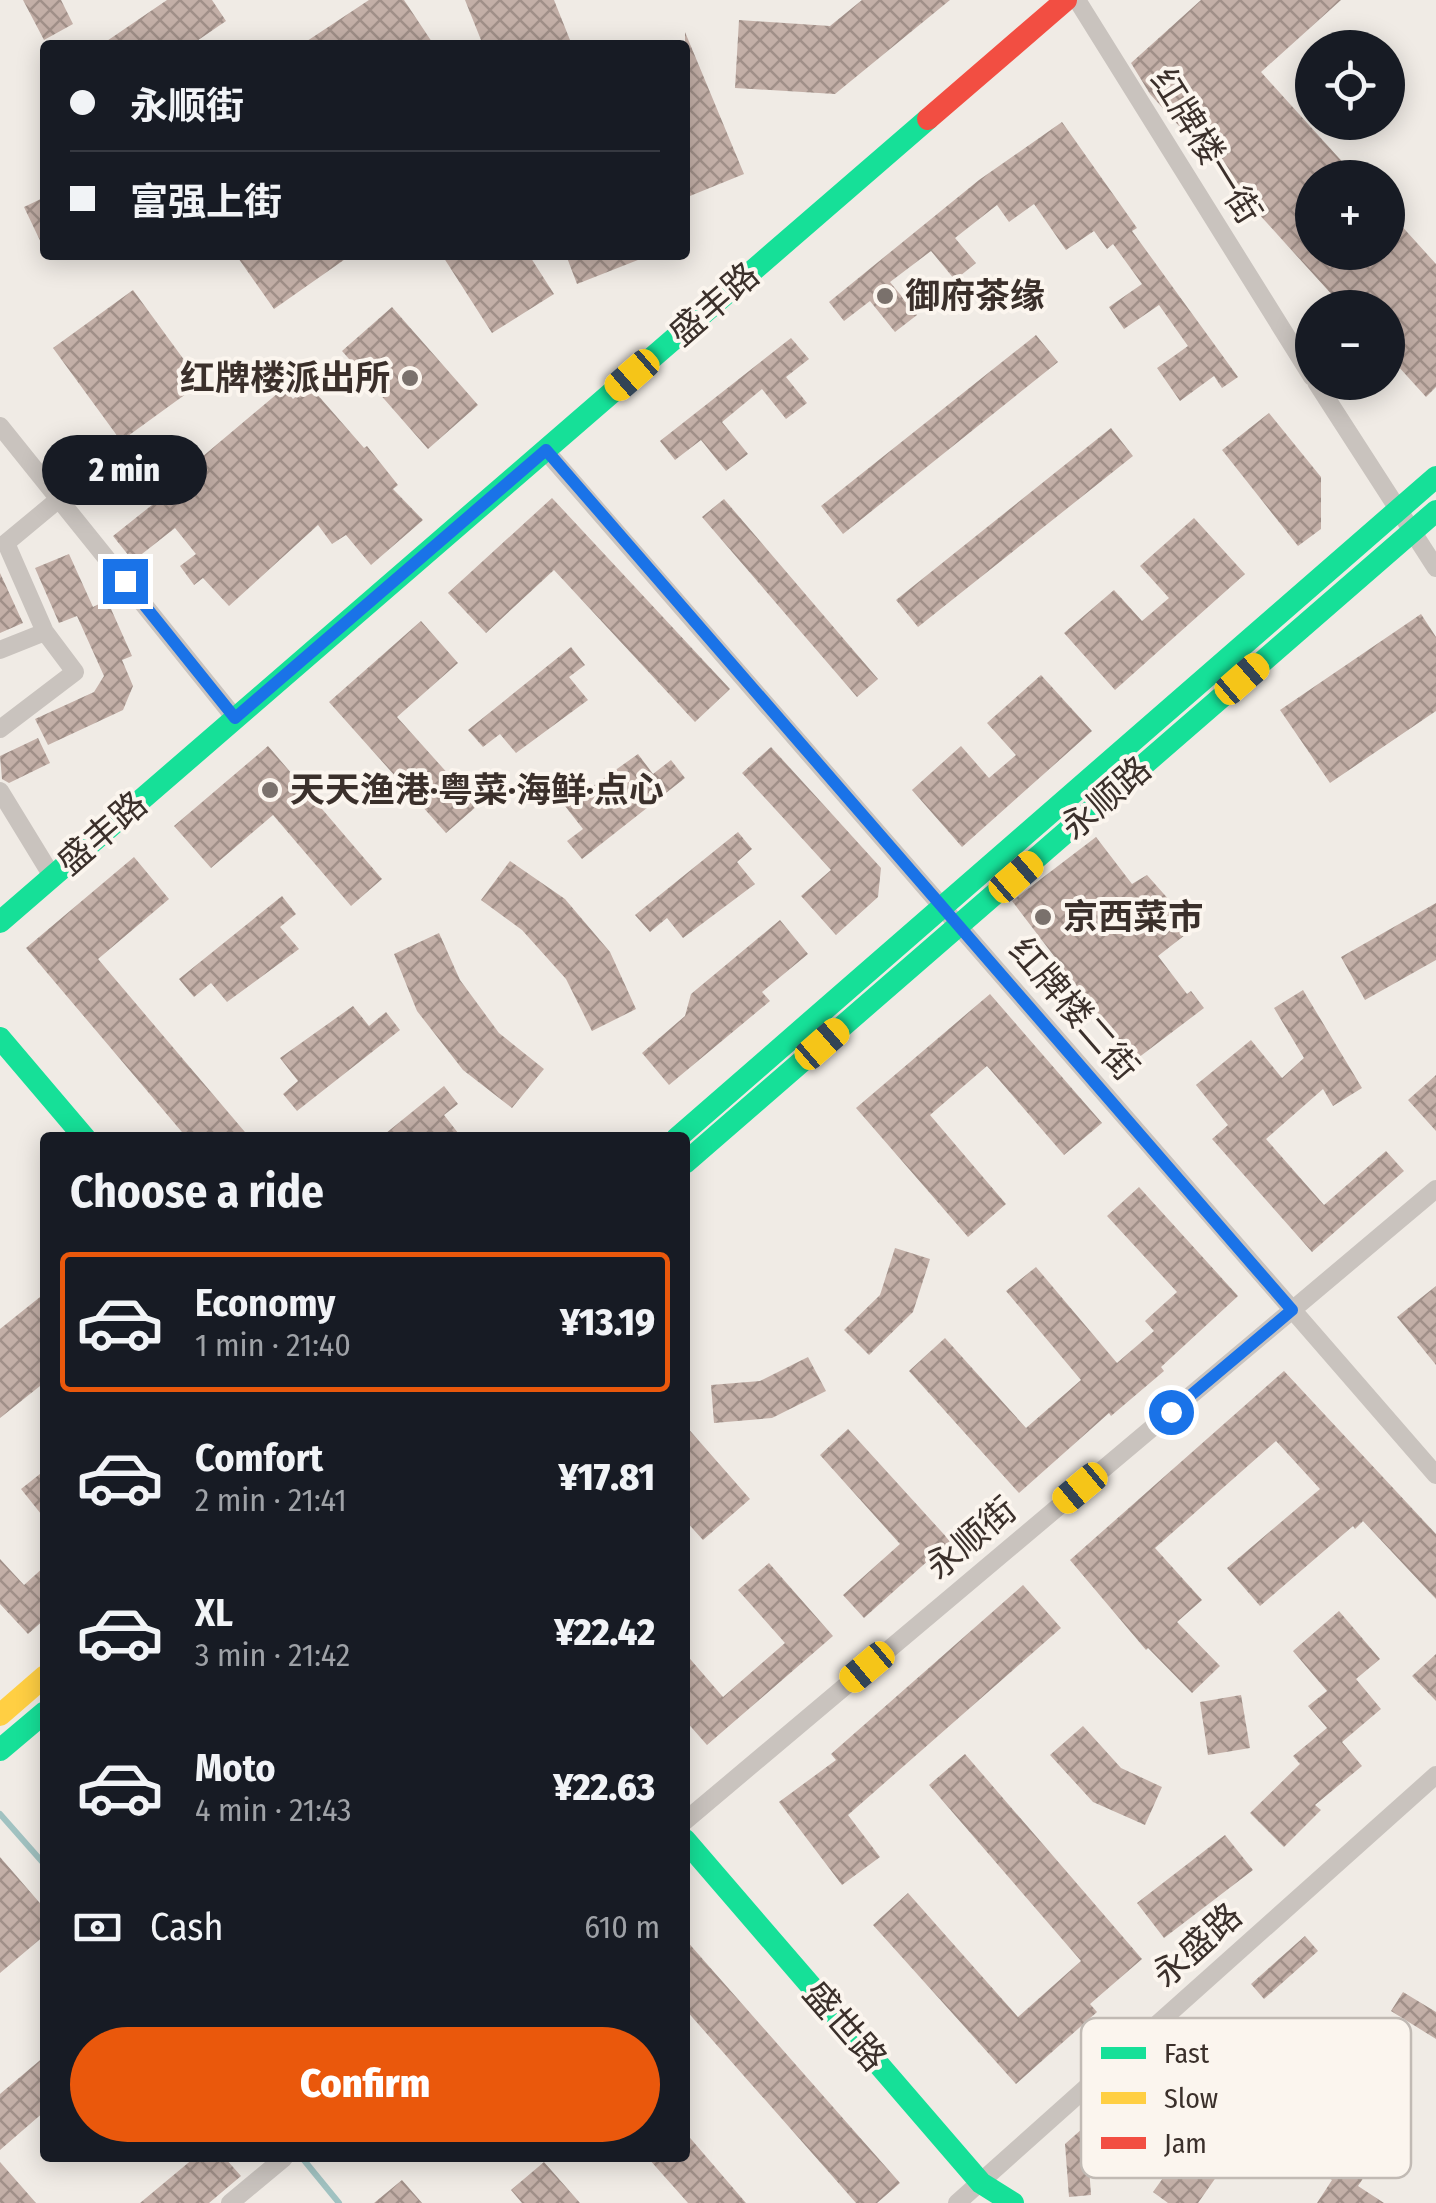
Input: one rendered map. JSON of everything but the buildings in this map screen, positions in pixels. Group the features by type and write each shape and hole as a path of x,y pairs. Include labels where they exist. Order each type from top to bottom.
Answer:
{"main road":[{"name":"盛丰路","path":"0,922 1066,0"},
{"path":"684,1132 943,908 1405,522 1436,477"},
{"name":"永顺路","path":"690,1159 960,926 1405,522 1436,511"},
{"path":"0,1038 80,1132"},
{"path":"0,1714 40,1680"},
{"path":"0,1750 40,1716"},
{"name":"盛世路","path":"690,1846 981,2183 1012,2203"}],"street":[{"name":"红牌楼一街","path":"1077,0 1295,350"},
{"name":"红牌楼一街","path":"1327,400 1436,568"},
{"path":"0,426 235,718"},
{"name":"红牌楼二街","path":"546,450 1436,1475"},
{"path":"0,729 75,672 45,632 6,543 59,499"},
{"path":"0,650 45,632"},
{"path":"0,791 52,876"},
{"name":"永顺街","path":"690,1816 1436,1189"},
{"name":"永盛路","path":"1165,2018 1436,1775"},
{"name":"永盛路","path":"957,2203 1081,2093"},
{"path":"230,2203 279,2162"}],"waterway":[{"path":"0,1814 40,1859"},
{"path":"305,2162 339,2203"}],"traffic: fast":[{"path":"0,922 928,119"},
{"path":"684,1132 1436,477"},
{"path":"690,1159 1436,511"},
{"path":"0,1038 80,1132"},
{"path":"0,1750 40,1716"},
{"path":"690,1846 981,2183 1013,2203"}],"traffic: slow":[{"path":"0,1715 40,1680"}],"traffic: jam":[{"path":"928,119 1066,0"}],"place":[{"name":"御府茶缘","path":"885,296"},
{"name":"红牌楼派出所","path":"410,378"},
{"name":"天天渔港·粤菜·海鲜·点心","path":"270,790"},
{"name":"京西菜市","path":"1043,917"}],"route":[{"path":"125,581 235,718 546,450 1292,1310 1171,1412"}]}
